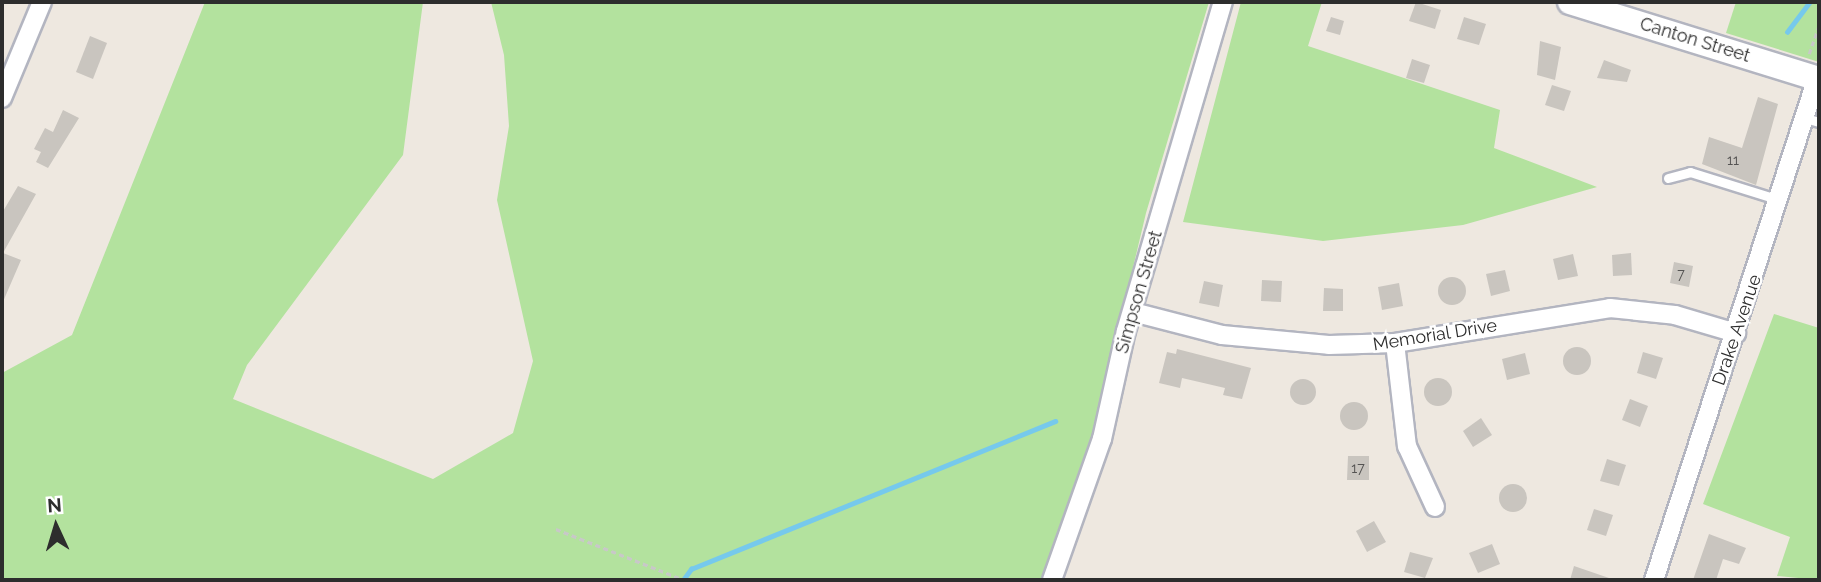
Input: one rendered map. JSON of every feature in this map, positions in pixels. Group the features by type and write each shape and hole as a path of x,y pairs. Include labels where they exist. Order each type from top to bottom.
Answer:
{"main road":[{"name":"Canton Street","path":"1570,2 1812,77"}],"street":[{"path":"2,98 42,2"},
{"name":"Simpson Street","path":"1052,580 1102,439 1133,312 1223,2"},
{"name":"Drake Avenue","path":"1654,580 1736,333 1812,120 1812,77"},
{"name":"Memorial Drive","path":"1133,312 1270,341 1395,343 1610,308 1675,315 1736,333"},
{"path":"1395,343 1407,446 1435,507"}],"lane":[{"path":"1668,178 1690,172 1782,200"}],"path":[{"path":"1812,77 1819,25"},
{"path":"556,529 684,580"}],"green space":[{"path":"205,2 423,2 403,155 247,365 233,399 433,479 513,433 533,361 497,200 509,126 504,55 491,2 1209,2 1146,213 1091,444 1041,580 2,580 2,373 72,335"},
{"path":"1241,2 1322,2 1308,46 1500,110 1494,148 1597,187 1463,225 1323,241 1183,222"},
{"path":"1736,2 1819,2 1819,62 1726,33"},
{"path":"1774,314 1819,328 1819,580 1777,576 1790,537 1703,504"}],"building":[{"path":"1416,2 1441,10 1435,29 1409,21"},
{"path":"1331,17 1344,21 1340,35 1326,31"},
{"path":"1464,17 1486,24 1479,45 1457,39"},
{"path":"90,36 107,43 93,79 76,72"},
{"path":"1540,41 1561,47 1555,80 1537,75"},
{"path":"1412,59 1430,65 1424,83 1406,78"},
{"path":"1604,60 1631,70 1627,82 1597,78"},
{"path":"1552,85 1571,91 1564,111 1545,105"},
{"path":"1758,97 1778,104 1756,185 1702,164 1709,137 1742,148"},
{"path":"63,110 79,118 48,168 36,162 41,152 34,149 45,128 53,132"},
{"path":"18,186 36,194 3,253 21,260 2,304 2,213"},
{"path":"1631,253 1632,275 1613,276 1612,255"},
{"path":"1573,254 1578,276 1558,280 1553,259"},
{"path":"1674,262 1693,266 1689,287 1670,283"},
{"path":"1505,270 1510,291 1491,296 1486,274"},
{"path":"1452,277 1462,281 1466,291 1462,301 1452,305 1442,301 1438,291 1442,281"},
{"path":"1262,280 1282,281 1281,302 1261,301"},
{"path":"1204,281 1223,285 1219,307 1199,303"},
{"path":"1399,283 1403,306 1382,310 1378,287"},
{"path":"1324,288 1343,289 1343,311 1323,311"},
{"path":"1577,347 1587,351 1591,361 1587,371 1577,375 1567,371 1563,361 1567,351"},
{"path":"1177,349 1251,368 1242,399 1223,395 1225,388 1182,378 1180,388 1159,383 1167,352 1176,354"},
{"path":"1643,352 1663,358 1656,379 1637,373"},
{"path":"1525,353 1530,374 1507,380 1502,359"},
{"path":"1438,378 1448,382 1452,392 1448,402 1438,406 1428,402 1424,392 1428,382"},
{"path":"1303,379 1312,383 1316,392 1312,401 1303,405 1294,401 1290,392 1294,383"},
{"path":"1630,399 1648,406 1640,427 1622,420"},
{"path":"1354,402 1364,406 1368,416 1364,426 1354,430 1344,426 1340,416 1344,406"},
{"path":"1481,418 1492,435 1473,447 1463,431"},
{"path":"1348,456 1369,456 1369,480 1347,480"},
{"path":"1607,459 1626,465 1619,486 1600,481"},
{"path":"1513,484 1523,488 1527,498 1523,508 1513,512 1503,508 1499,498 1503,488"},
{"path":"1594,509 1613,515 1606,536 1587,530"},
{"path":"1374,521 1386,542 1367,552 1356,531"},
{"path":"1709,534 1746,548 1739,564 1723,559 1716,580 1693,580"},
{"path":"1492,544 1500,564 1478,573 1469,553"},
{"path":"1410,552 1433,558 1425,578 1404,572"},
{"path":"1574,566 1609,578 1570,580"}],"waterway":[{"path":"1787,32 1810,2"},
{"path":"683,580 691,569 1055,421"}]}
